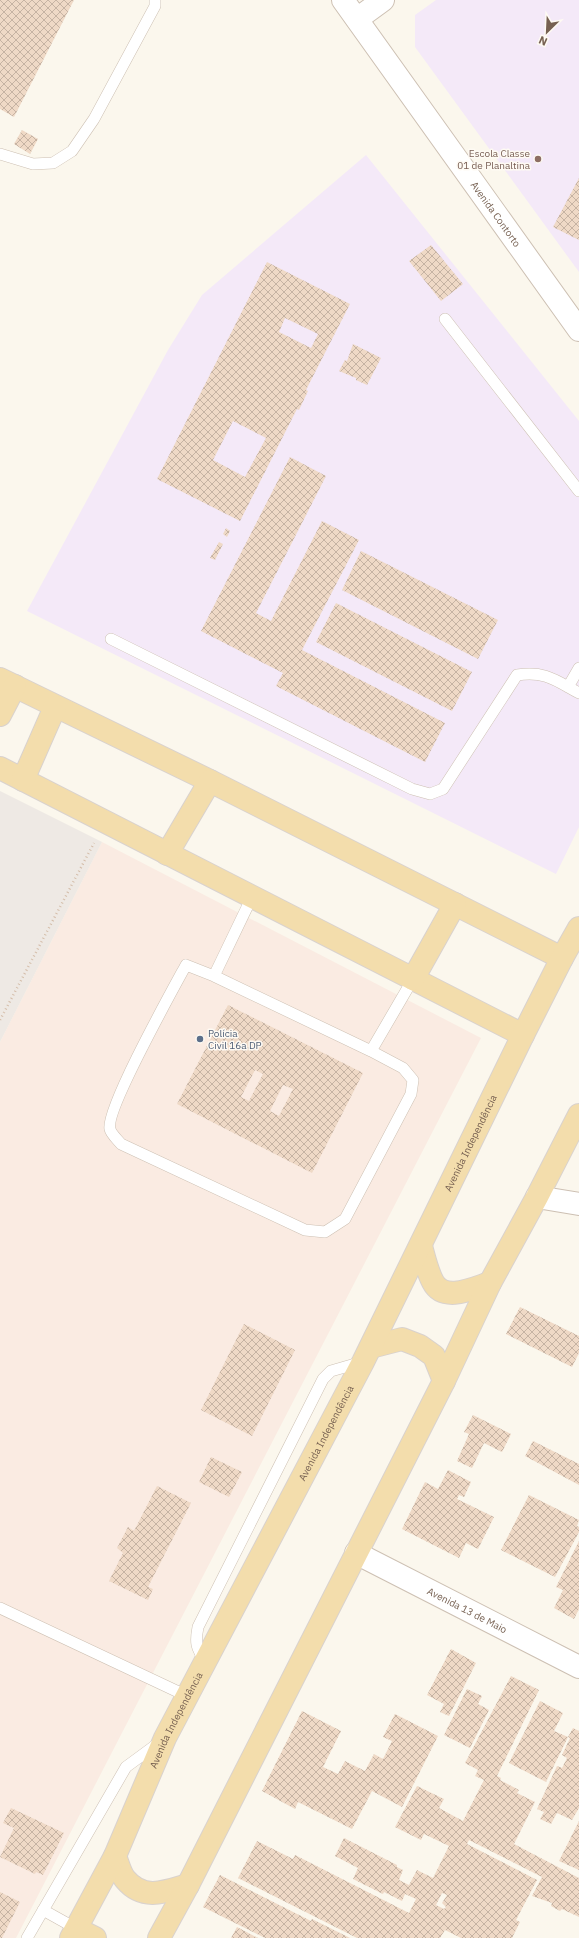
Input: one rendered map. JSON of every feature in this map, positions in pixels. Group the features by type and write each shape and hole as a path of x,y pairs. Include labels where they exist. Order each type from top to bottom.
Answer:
{"main road":[{"path":"0,715 7,682 55,707 210,781 562,958"},
{"path":"22,780 55,707"},
{"path":"0,768 523,1035"},
{"path":"167,854 210,781"},
{"path":"413,979 455,904"},
{"name":"Avenida Independência","path":"81,1935 166,1738 205,1661 367,1355 523,1035 579,928"},
{"path":"159,1938 188,1885 444,1381 490,1283 537,1197 573,1139 579,1115"},
{"path":"421,1246 433,1283 443,1291 455,1293 490,1283"},
{"path":"367,1355 402,1339 420,1346 434,1356 444,1381"},
{"path":"115,1856 124,1878 140,1891 158,1894 188,1885"}],"street":[{"name":"Avenida Contorto","path":"343,0 579,330"},
{"path":"357,19 383,0"},
{"path":"537,1197 579,1204"},
{"name":"Avenida 13 de Maio","path":"356,1553 579,1667"}],"lane":[{"path":"0,155 33,164 53,163 72,151 97,113 155,6 155,0"},
{"path":"445,319 579,491"},
{"path":"111,639 412,789 430,794 443,789 517,675 533,673 546,675 579,693"},
{"path":"568,687 579,668"},
{"path":"214,976 252,897"},
{"path":"186,965 214,976 371,1051 403,1068 413,1080 411,1094 345,1219 325,1232 304,1230 121,1144 110,1130 111,1114 148,1034 186,965"},
{"path":"371,1051 413,979"},
{"path":"0,1608 187,1696"},
{"path":"27,1938 126,1767 166,1738"},
{"path":"43,1910 81,1935"}],"path":[{"path":"0,1020 105,822"}],"shaded area":[{"name":"Escola Classe 01 de Planaltina","path":"436,0 579,0 579,272 415,47 415,15"},
{"path":"366,155 579,421 579,827 556,874 27,611 168,350 202,295"},
{"path":"0,791 102,842 0,1042"},
{"path":"102,842 481,1038 16,1938 0,1938 0,1042"}],"building":[{"path":"0,0 74,0 14,117 0,109"},
{"path":"22,130 38,139 30,154 14,144"},
{"path":"579,178 579,240 553,227"},
{"path":"431,245 463,284 441,301 409,261"},
{"path":"267,262 350,304 306,390 308,391 299,410 297,409 240,521 157,479","holes":["285,318 318,334 311,348 279,332","233,421 266,438 245,477 213,460"]},
{"path":"353,344 381,358 367,385 356,380 356,378 339,371 345,360 347,361"},
{"path":"290,457 326,476 256,613 271,621 322,521 359,540 302,650 445,723 425,762 276,686 283,673 201,631"},
{"path":"226,528 230,531 227,537 223,534"},
{"path":"219,542 223,544 215,560 210,558"},
{"path":"361,551 498,620 478,659 342,590"},
{"path":"336,603 472,672 452,711 316,642"},
{"path":"228,1005 363,1073 312,1173 177,1104","holes":["255,1070 263,1074 249,1101 241,1097","283,1085 293,1089 279,1116 270,1111"]},
{"path":"520,1307 579,1336 579,1353 572,1367 506,1334"},
{"path":"244,1324 295,1350 252,1436 201,1410"},
{"path":"473,1415 511,1434 502,1452 484,1443 472,1468 457,1461 469,1434 464,1432"},
{"path":"533,1441 579,1464 579,1485 525,1456"},
{"path":"211,1457 242,1472 229,1497 199,1482"},
{"path":"448,1470 471,1482 464,1497 459,1495 457,1499 494,1517 478,1549 466,1543 459,1558 402,1529 425,1482 438,1489"},
{"path":"157,1486 191,1503 148,1587 153,1589 148,1600 109,1581 123,1553 117,1548 128,1527 134,1531"},
{"path":"529,1495 579,1520 577,1526 579,1527 579,1532 555,1577 501,1550"},
{"path":"579,1541 579,1609 574,1619 554,1608 563,1590 556,1587"},
{"path":"451,1649 476,1663 449,1716 440,1712 444,1704 427,1695"},
{"path":"511,1676 539,1690 497,1776 501,1778 500,1780 519,1790 517,1793 535,1802 514,1844 579,1878 579,1917 562,1909 560,1911 551,1906 552,1903 532,1896 542,1877 469,1840 467,1844 537,1880 516,1920 520,1922 512,1938 461,1938 445,1930 440,1938 357,1938 238,1878 257,1841 293,1859 295,1855 409,1913 416,1899 405,1894 402,1901 384,1892 383,1894 353,1879 358,1868 335,1856 344,1838 397,1865 397,1867 403,1870 399,1880 409,1885 417,1870 433,1878 449,1846 424,1834 421,1840 395,1827 417,1786 444,1799 439,1808 463,1821 484,1780 475,1776 478,1770 465,1763","holes":["442,1893 447,1895 442,1903 446,1907 444,1909 436,1905"]},
{"path":"467,1689 482,1696 478,1704 489,1710 470,1748 444,1735"},
{"path":"540,1701 563,1713 554,1731 568,1737 546,1782 509,1763"},
{"path":"302,1711 341,1731 323,1767 338,1774 345,1761 365,1771 374,1754 383,1759 392,1741 383,1737 395,1714 438,1736 402,1807 372,1791 352,1829 298,1802 295,1809 262,1791"},
{"path":"573,1728 579,1731 579,1808 572,1820 557,1813 551,1824 540,1819 544,1812 537,1809 557,1766 562,1768 567,1758 562,1755 570,1738 568,1737"},
{"path":"11,1808 64,1833 43,1875 36,1872 35,1874 0,1857 14,1828 3,1823"},
{"path":"579,1821 579,1870 559,1861"},
{"path":"220,1875 311,1921 312,1919 350,1938 265,1938 203,1907"},
{"path":"0,1892 20,1902 2,1938 0,1938"},
{"path":"237,1927 258,1938 231,1938"}],"place":[{"name":"Escola Classe 01 de Planaltina","path":"538,159"},
{"name":"Polícia Civil 16a DP","path":"200,1039"}]}
